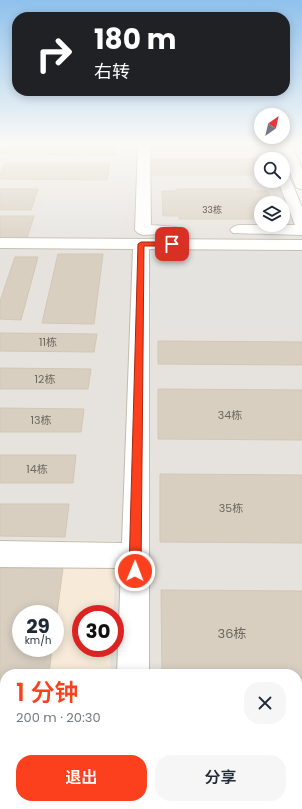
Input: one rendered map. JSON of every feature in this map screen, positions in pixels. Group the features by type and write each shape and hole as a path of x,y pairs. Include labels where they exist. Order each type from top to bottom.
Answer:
{"street":[{"path":"144,181 143,230 182,230"},
{"path":"287,188 302,225"},
{"path":"221,230 254,230"},
{"path":"290,230 302,230"},
{"path":"261,232 265,245"},
{"path":"0,243 302,246"},
{"path":"133,669 141,244"},
{"path":"0,554 135,556"}],"shaded area":[{"path":"0,181 254,181 254,188 290,188 291,181 302,210 302,669 110,669 111,657 124,657 124,605 113,605 117,541 0,540"},
{"path":"44,201 125,202 122,238 33,238"},
{"path":"151,253 302,254 302,330 150,329"},
{"path":"0,540 117,541 113,605 72,605 72,657 111,657 110,669 0,669"}],"building":[{"path":"0,189 38,189 31,210 0,210"},
{"path":"177,189 252,189 253,191 268,191 270,196 254,196 254,219 179,219 179,216 163,216 162,191 177,191"},
{"path":"0,216 34,216 27,238 0,238"},
{"path":"58,254 103,254 94,324 42,323"},
{"path":"15,257 38,257 21,320 0,319 0,301"},
{"path":"0,333 97,334 94,352 0,351"},
{"path":"158,341 302,342 302,365 158,364"},
{"path":"0,368 91,369 88,389 0,389"},
{"path":"158,389 302,390 302,440 158,439"},
{"path":"0,408 84,409 81,432 0,432"},
{"path":"0,455 76,455 73,483 0,483"},
{"path":"160,474 302,475 302,543 160,542"},
{"path":"0,504 69,504 65,537 0,536"},
{"path":"0,568 63,568 58,605 12,605 12,657 51,657 50,669 0,669"},
{"path":"161,590 302,591 302,669 162,669"}],"route":[{"path":"135,571 141,244 172,244"}]}
